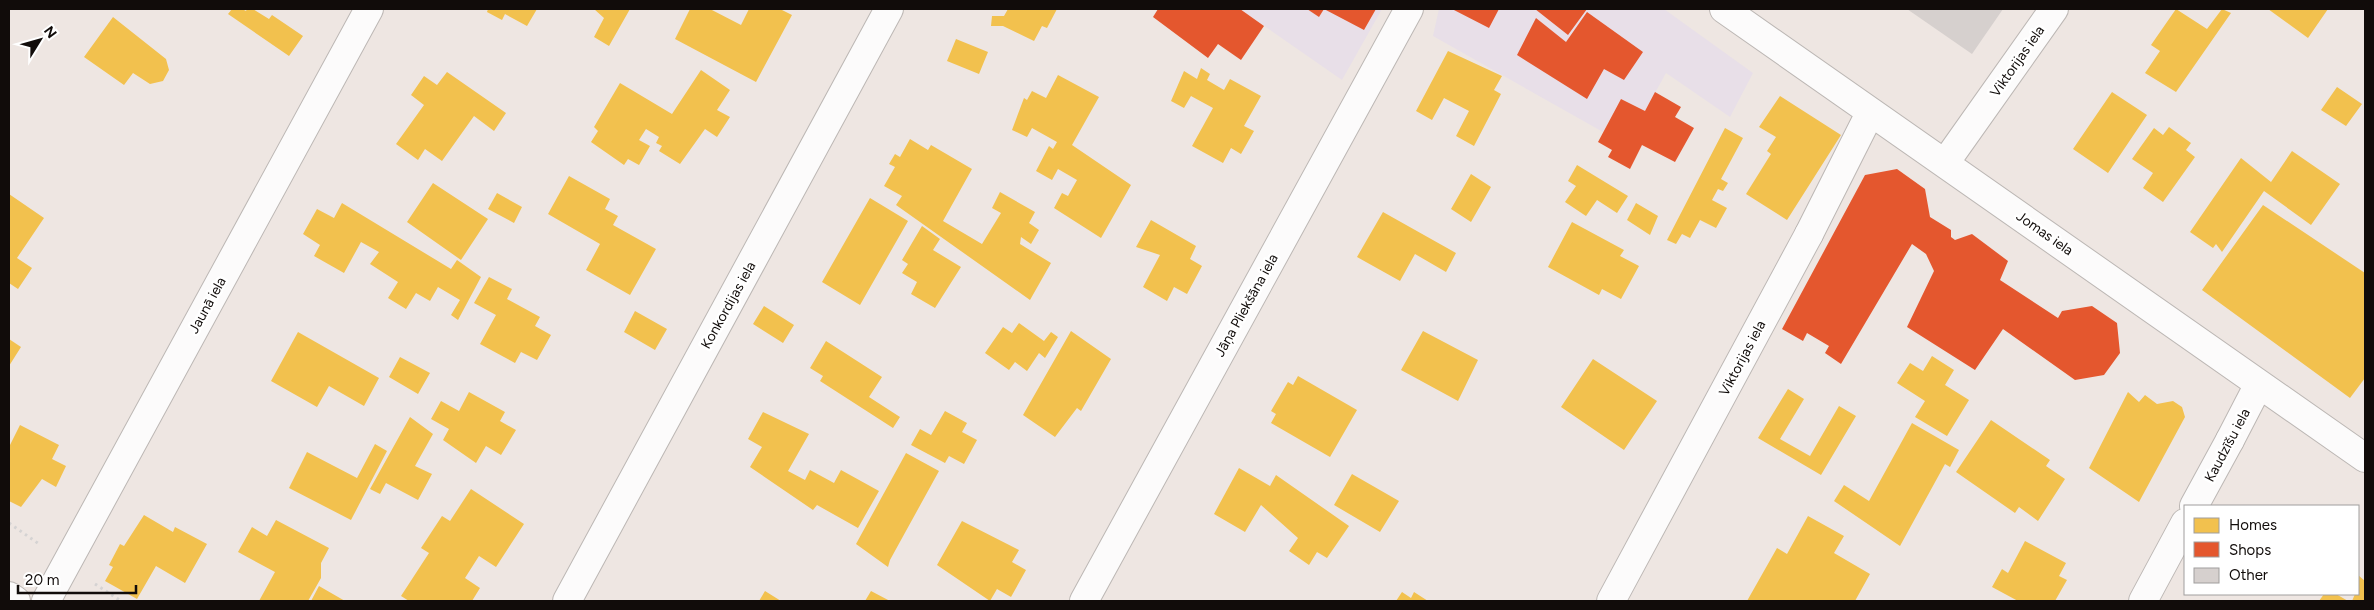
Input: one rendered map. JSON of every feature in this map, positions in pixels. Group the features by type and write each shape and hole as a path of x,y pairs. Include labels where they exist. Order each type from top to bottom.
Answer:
{"street":[{"name":"Jaunā iela","path":"46,601 369,9"},
{"name":"Konkordijas iela","path":"567,601 890,9"},
{"name":"Jāņa Pliekšāna iela","path":"1084,601 1409,9"},
{"name":"Jomas iela","path":"1724,9 2365,458"},
{"name":"Viktorijas iela","path":"1945,163 2054,9"},
{"name":"Viktorijas iela","path":"1611,601 1809,234 1870,113"},
{"name":"Kaudzīšu iela","path":"2195,505 2259,384"},
{"path":"2143,601 2184,526"},
{"path":"9,596 16,601"}],"shaded area":[{"path":"1240,9 1382,9 1342,80"},
{"path":"1439,9 1664,9 1753,73 1730,117 1666,73 1645,111 1621,99 1603,132 1433,36"}],"building: Homes":[{"path":"232,9 246,11 247,9 253,9 269,19 272,15 303,36 289,56 228,14"},
{"path":"488,9 537,9 527,26 505,14 502,20 487,12"},
{"path":"594,9 630,9 609,46 594,37 604,18"},
{"path":"690,9 710,9 741,25 749,9 780,9 792,15 756,82 675,39"},
{"path":"1008,9 1057,9 1047,28 1042,26 1034,41 1003,26 991,26 992,16 1004,16"},
{"path":"2176,9 2207,29 2222,9 2231,13 2176,92 2145,73 2160,51 2151,45"},
{"path":"2268,9 2328,9 2308,38"},
{"path":"113,17 166,59 169,70 163,81 150,84 133,73 124,85 84,57"},
{"path":"956,39 988,52 979,74 947,61"},
{"path":"1448,51 1502,76 1494,90 1501,94 1474,146 1456,136 1469,111 1444,98 1432,120 1416,111"},
{"path":"1201,68 1210,74 1207,80 1224,90 1230,79 1261,96 1244,126 1254,131 1241,154 1231,148 1223,163 1192,146 1213,108 1191,96 1184,108 1171,101 1184,71 1197,79"},
{"path":"701,70 730,90 717,110 730,117 717,137 705,129 680,164 659,151 662,146 656,143 659,137 646,129 639,140 650,146 639,165 628,159 624,165 591,142 598,131 594,127 620,83 672,114"},
{"path":"447,72 506,113 494,131 474,116 442,161 425,149 418,160 396,144 424,105 411,95 424,76 437,85"},
{"path":"1058,75 1099,97 1072,145 1131,185 1101,238 1054,208 1062,193 1068,196 1077,180 1058,169 1052,180 1036,171 1049,146 1053,149 1057,142 1032,128 1027,137 1012,130 1024,98 1027,100 1032,91 1046,98"},
{"path":"2337,87 2362,104 2346,126 2321,110"},
{"path":"2112,92 2147,115 2108,173 2073,149"},
{"path":"1780,96 1841,135 1787,220 1746,194 1771,154 1767,151 1776,137 1759,127"},
{"path":"2169,127 2191,143 2186,150 2195,157 2163,202 2143,188 2153,173 2132,159 2154,128 2163,135"},
{"path":"1725,128 1743,138 1721,179 1728,183 1723,191 1718,189 1712,200 1727,208 1716,228 1700,220 1690,238 1682,234 1676,244 1667,240"},
{"path":"910,139 928,150 931,145 972,169 943,221 982,244 1001,213 992,208 1000,192 1035,212 1029,223 1039,230 1031,244 1021,237 1020,244 1051,263 1030,300 896,205 902,196 884,186 895,167 889,164 895,154 900,157"},
{"path":"2292,151 2340,184 2311,225 2264,191 2222,252 2216,244 2213,248 2190,232 2241,158 2271,182"},
{"path":"1577,165 1628,196 1617,213 1597,200 1586,216 1565,202 1576,186 1568,181"},
{"path":"1471,174 1491,187 1471,222 1451,209"},
{"path":"569,176 610,199 605,209 618,216 613,225 656,249 630,295 586,270 600,244 548,214"},
{"path":"433,183 488,219 461,260 407,222"},
{"path":"497,193 522,207 514,223 488,209"},
{"path":"9,194 44,218 17,258 32,268 18,289 9,283"},
{"path":"870,198 908,221 860,305 822,282"},
{"path":"342,203 451,269 457,260 481,277 458,320 451,315 460,300 438,287 430,301 416,293 406,309 388,298 398,282 370,264 379,252 361,242 344,273 314,256 320,245 303,234 317,209 334,218"},
{"path":"1636,203 1658,216 1650,235 1627,220"},
{"path":"2263,205 2365,273 2365,378 2350,398 2202,290"},
{"path":"1383,212 1456,253 1446,272 1415,254 1400,281 1357,257"},
{"path":"1151,220 1196,246 1190,259 1202,266 1187,294 1174,287 1167,301 1143,287 1160,255 1136,247"},
{"path":"1572,222 1624,250 1620,256 1639,266 1621,299 1602,289 1599,295 1548,267"},
{"path":"922,226 940,239 933,250 961,267 935,308 911,294 917,282 902,273 908,264 902,260"},
{"path":"489,277 512,289 507,299 540,317 535,326 551,335 537,360 521,352 515,363 480,344 496,315 474,303"},
{"path":"764,306 794,325 783,343 753,324"},
{"path":"635,311 667,329 655,350 624,332"},
{"path":"1019,323 1044,341 1051,332 1058,337 1045,358 1039,353 1027,371 1015,362 1009,370 985,353 1003,327 1012,333"},
{"path":"1071,331 1111,359 1081,411 1077,408 1055,437 1023,415"},
{"path":"1423,331 1478,360 1458,401 1401,370"},
{"path":"298,332 379,378 364,406 329,386 317,407 271,381"},
{"path":"9,339 21,347 9,366"},
{"path":"826,341 882,377 869,397 900,417 893,428 820,381 823,376 810,368"},
{"path":"1932,356 1954,370 1945,385 1969,400 1947,436 1915,417 1925,401 1897,383 1910,363 1923,371"},
{"path":"400,357 430,373 418,394 389,377"},
{"path":"1593,359 1657,401 1624,450 1561,407"},
{"path":"1298,376 1357,410 1330,457 1271,423 1276,414 1271,411 1288,382 1293,385"},
{"path":"1788,389 1804,399 1780,439 1810,456 1839,406 1856,416 1821,475 1758,438"},
{"path":"469,392 505,412 500,421 516,430 501,455 486,446 476,463 443,440 449,429 431,419 441,401 459,411"},
{"path":"2128,392 2139,402 2145,395 2157,404 2173,401 2182,407 2185,417 2139,502 2089,468"},
{"path":"945,411 967,423 962,432 977,440 964,464 949,456 945,463 911,445 920,429 931,435"},
{"path":"763,412 809,434 788,471 805,480 810,470 834,483 841,470 879,491 858,528 817,505 813,510 750,467 762,447 748,439"},
{"path":"410,417 433,434 415,466 432,474 418,500 386,483 380,494 370,489"},
{"path":"1991,420 2050,460 2046,466 2065,479 2038,521 2019,507 2015,513 1956,472"},
{"path":"1912,423 1959,450 1950,467 1945,464 1900,546 1834,501 1844,485 1869,501"},
{"path":"20,425 59,445 52,459 66,466 56,487 42,479 21,507 9,501 9,447"},
{"path":"375,444 387,451 351,520 289,488 307,452 357,478"},
{"path":"906,453 939,471 890,560 888,567 856,544"},
{"path":"1239,468 1270,486 1276,475 1349,526 1327,558 1317,552 1309,565 1289,551 1298,538 1261,505 1245,532 1214,514"},
{"path":"1352,474 1399,501 1380,532 1334,505"},
{"path":"471,489 524,524 496,567 479,556 465,578 480,588 472,601 409,601 401,596 429,553 421,548 442,516 450,521"},
{"path":"144,515 173,532 175,527 207,544 185,583 156,566 137,599 105,581 113,567 109,565 120,544 124,546"},
{"path":"1808,516 1844,536 1834,553 1870,574 1855,601 1747,601 1777,548 1787,554"},
{"path":"276,520 329,548 321,563 321,578 308,601 259,601 275,572 238,552 252,527 267,536"},
{"path":"962,521 1019,550 1012,562 1026,570 1011,597 997,589 990,601 937,565"},
{"path":"2025,541 2066,563 2059,576 2067,580 2055,601 2018,601 1992,587 2002,569 2008,573"},
{"path":"2359,576 2365,581 2365,601 2352,601 2355,595 2359,595"},
{"path":"319,586 345,601 311,601"},
{"path":"765,591 781,601 759,601"},
{"path":"871,591 890,601 865,601"},
{"path":"1402,592 1411,598 1414,592 1428,601 1396,601"},
{"path":"2323,595 2338,595 2348,601 2319,601"}],"building: Shops":[{"path":"1158,9 1240,9 1264,26 1241,60 1218,44 1208,58 1153,17"},
{"path":"1307,9 1324,9 1319,17"},
{"path":"1324,9 1376,9 1364,30"},
{"path":"1452,9 1499,9 1489,28"},
{"path":"1535,9 1587,9 1568,35"},
{"path":"1587,12 1643,52 1624,80 1604,69 1587,99 1517,55 1536,18 1566,42"},
{"path":"1655,92 1681,107 1675,117 1694,128 1675,162 1642,145 1630,169 1608,157 1612,150 1598,142 1621,99 1645,111"},
{"path":"1897,169 1925,189 1930,217 1951,230 1951,237 1955,240 1972,234 2008,261 2000,280 2058,318 2062,311 2092,306 2117,323 2120,353 2104,375 2075,380 2003,329 1975,370 1907,327 1934,271 1926,254 1912,244 1841,364 1825,353 1829,346 1807,333 1803,341 1782,329 1865,175"}],"building: Other":[{"path":"1907,9 2003,9 1972,54"}]}
